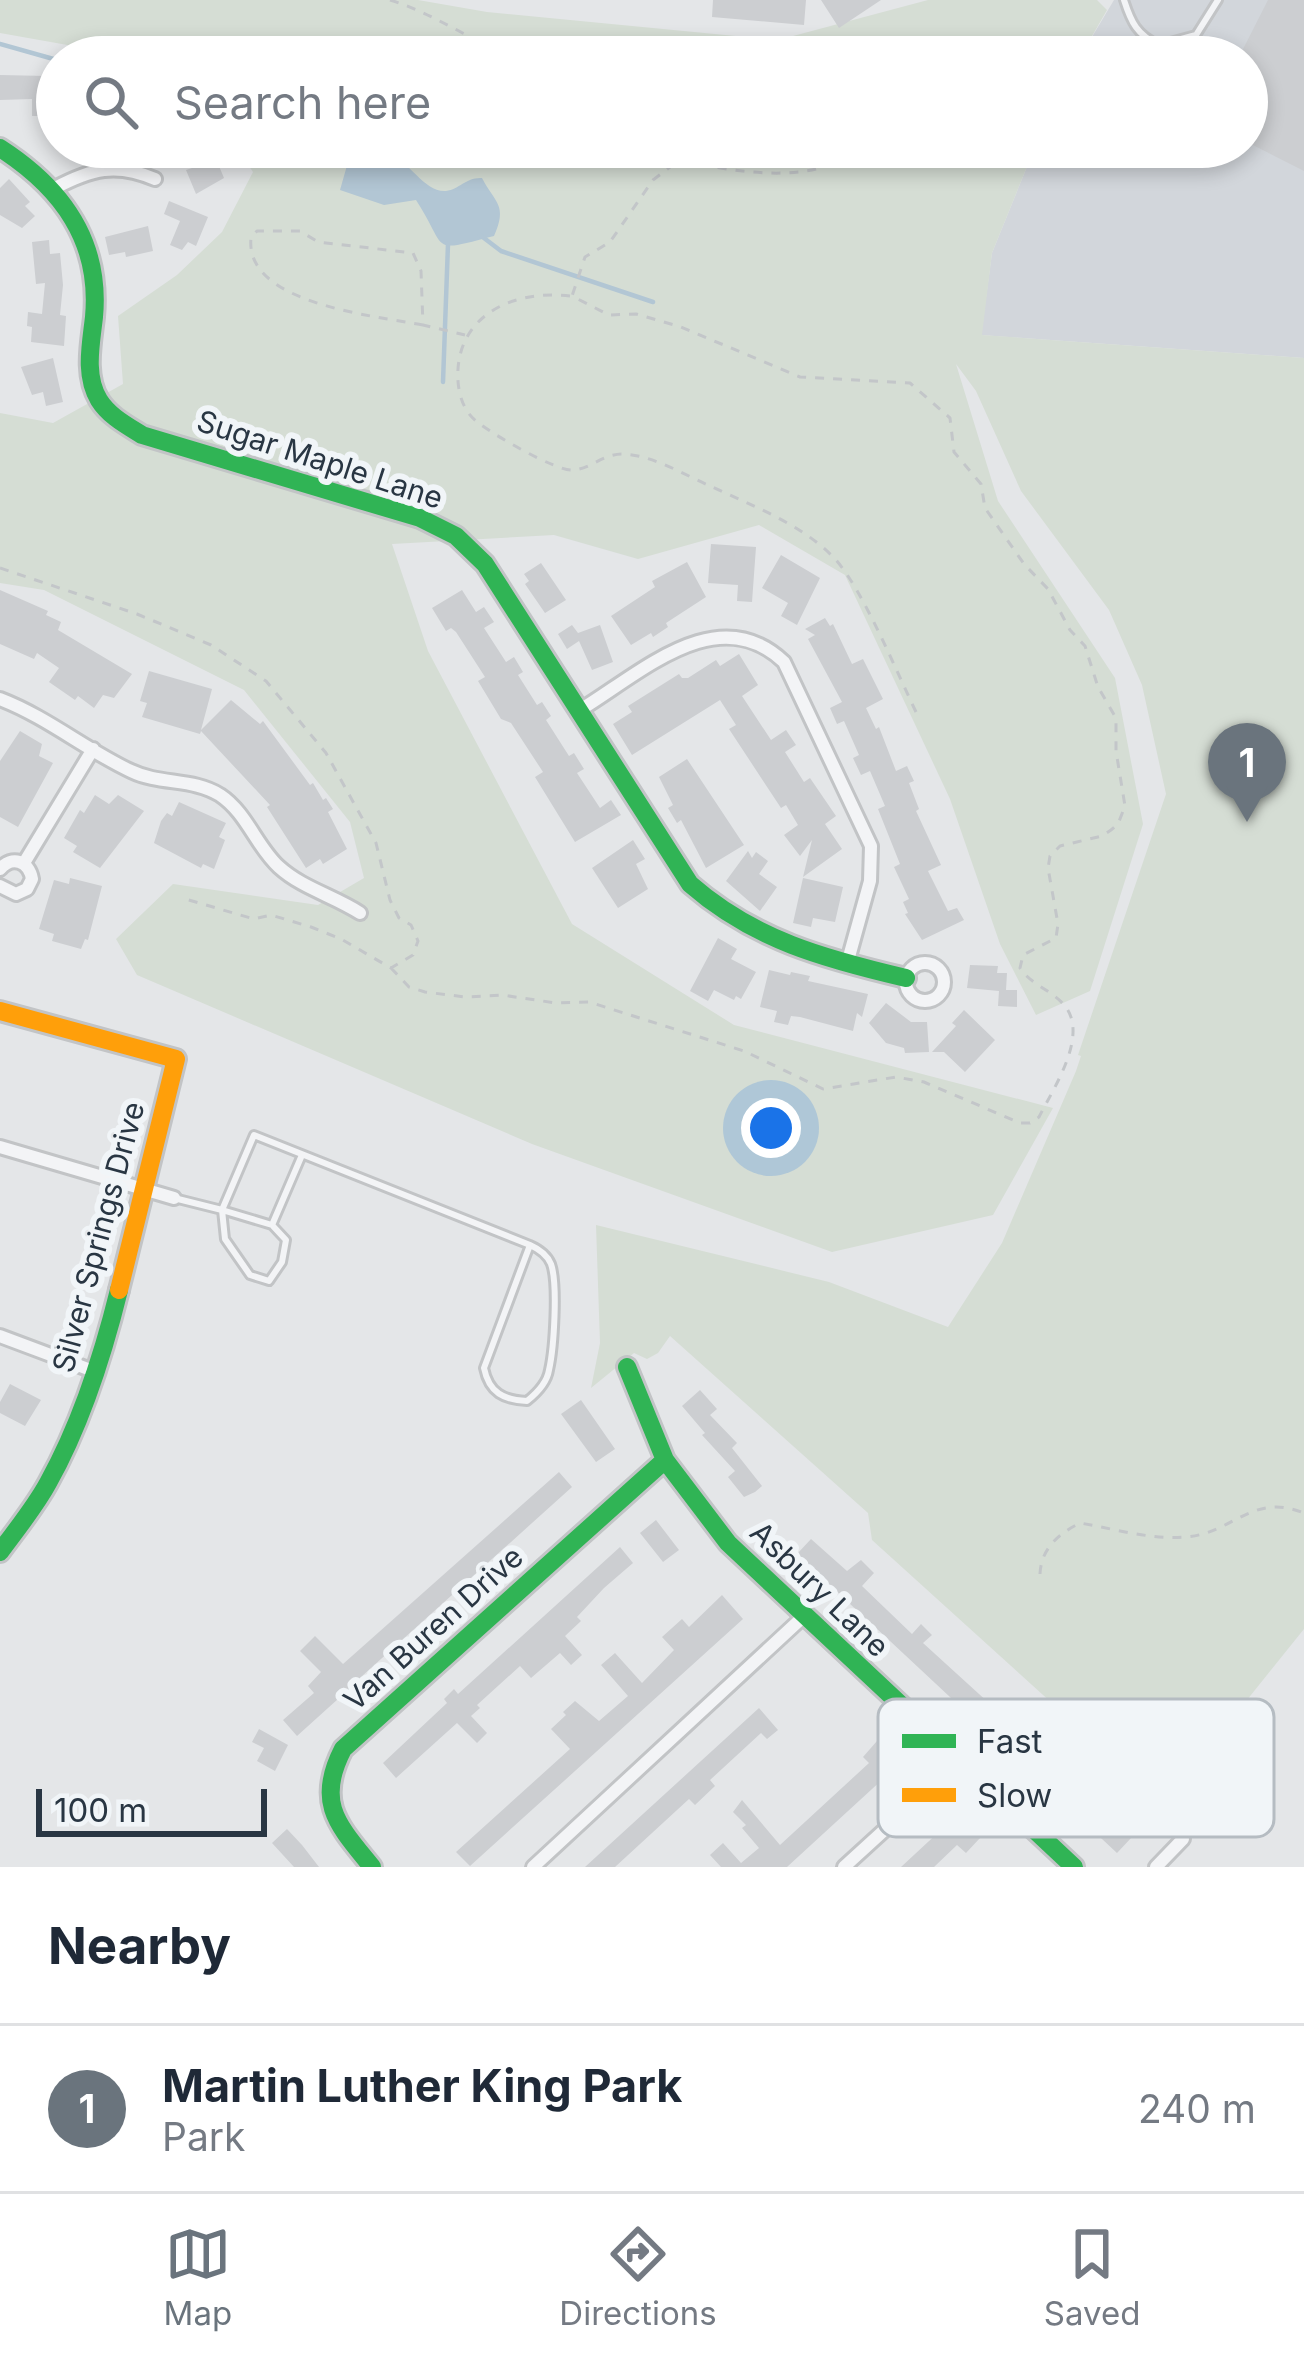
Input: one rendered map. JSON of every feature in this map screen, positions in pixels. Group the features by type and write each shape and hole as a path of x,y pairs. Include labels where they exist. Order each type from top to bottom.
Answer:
{"street":[{"name":"Sugar Maple Lane","path":"0,148 55,188 77,220 91,259 94,303 89,375 103,410 142,435 420,518 456,536 485,564 676,864 713,907 784,947 906,978"},
{"path":"55,188 100,168 134,170 155,178"},
{"path":"580,710 702,638 736,635 772,651 784,662 871,846 870,881 848,964"},
{"path":"0,699 134,772 160,782 208,788 224,797 287,874 360,914"},
{"path":"24,863 92,749"},
{"path":"0,869 8,862 24,863"},
{"path":"0,886 11,894 27,889 31,873 24,863"},
{"name":"Silver Springs Drive","path":"0,1012 176,1059 96,1372 47,1486 0,1552"},
{"path":"0,1147 174,1198"},
{"path":"0,1336 96,1372"},
{"name":"Asbury Lane","path":"627,1366 664,1460 728,1543 891,1699"},
{"name":"Van Buren Drive","path":"372,1867 338,1824 328,1802 329,1777 343,1749 664,1460"},
{"path":"533,1867 803,1617"},
{"path":"844,1867 878,1836"},
{"name":"Asbury Lane","path":"1041,1837 1074,1867"},
{"path":"1156,1867 1183,1839"}],"lane":[{"path":"1124,0 1141,36"},
{"path":"1192,36 1218,0"},
{"path":"174,1198 222,1210 272,1225 286,1240 282,1262 269,1281 250,1275 225,1239 222,1210 254,1135 302,1155 530,1245 540,1249 550,1262 554,1286 549,1373 527,1401 499,1396 486,1380 484,1368 530,1245"},
{"path":"272,1225 302,1155"}],"path":[{"path":"390,0 464,36"},
{"path":"572,296 585,257 619,232 653,180 669,168"},
{"path":"730,168 768,173 822,168"},
{"path":"423,325 421,271 413,253 318,242 300,231 257,231 251,238 253,258 280,290 466,336"},
{"path":"182,898 254,919 271,915 311,927 391,968 409,988 465,997 589,1002 744,1051 824,1089 896,1077 924,1082 1019,1123 1039,1117 1071,1047 1072,1019 1064,1005 1029,981 1020,968 1023,955 1056,938 1050,856 1060,846 1102,836 1118,824 1125,806 1116,751 1119,734 1085,646 985,508 981,484 955,452 950,418 910,383 800,377 681,327 636,314 609,315 572,296 521,296 484,315 466,336 458,374 467,412 489,430 570,471 620,454 651,461 721,491 813,541 836,560 850,581 917,714"},
{"path":"0,568 137,614 211,645 266,681 326,753 376,842 390,899 418,941 413,955 391,968"},
{"path":"1040,1574 1040,1558 1080,1523 1178,1538 1207,1535 1269,1506 1284,1505 1304,1513"}],"shaded area":[{"path":"0,0 418,0 487,12 736,36 36,39 0,33"},
{"path":"928,0 1097,0 1107,10 1092,36 793,36"},
{"path":"1114,0 1304,0 1304,358 981,335 992,253 1026,168 1268,168 1268,36 1093,36"},
{"path":"250,168 1026,168 992,253 982,335 1304,358 1304,1629 1248,1699 1048,1699 872,1540 868,1513 670,1336 658,1353 647,1359 634,1353 591,1388 600,1343 596,1225 829,1282 948,1327 1002,1243 1076,1071 1166,794 1142,685 1109,610 1021,491 976,391 956,364 998,501 1115,678 1143,824 1090,991 1036,1015 1000,944 950,799 845,575 759,525 638,559 554,535 392,544 428,651 572,924 734,1025 1053,1108 993,1215 832,1252 532,1144 137,975 116,939 173,884 318,905 364,878 350,822 244,690 44,590 0,583 0,413 53,423 123,384 118,316 177,275 222,232 253,172"}],"water":[{"path":"346,168 409,168 424,182 446,191 482,178 500,211 498,226 494,236 449,246 438,238 416,200 384,205 340,190"}],"building":[{"path":"713,0 806,0 804,25 712,17"},
{"path":"821,0 881,0 839,28"},
{"path":"1268,0 1304,0 1304,171 1268,153 1268,36 1250,36"},
{"path":"0,75 36,76 36,116 32,116 32,99 0,100"},
{"path":"220,168 224,178 196,194 186,170"},
{"path":"9,179 30,202 25,206 35,216 22,228 0,215 0,188"},
{"path":"169,201 208,217 196,246 188,242 182,250 170,245 180,221 164,214"},
{"path":"148,226 153,251 109,255 105,237"},
{"path":"49,240 50,254 60,253 64,346 31,342 32,327 27,326 28,312 42,314 45,283 36,284 32,242"},
{"path":"53,358 63,402 46,406 43,392 32,395 21,367"},
{"path":"711,544 756,547 752,602 737,601 738,585 708,583"},
{"path":"781,555 820,578 797,625 781,616 788,603 762,588"},
{"path":"687,562 706,597 653,637 651,633 631,645 611,616 655,587 652,581"},
{"path":"541,563 566,600 545,613 525,584 529,581 524,574"},
{"path":"0,590 48,611 46,615 61,622 58,630 132,674 114,698 103,695 94,708 78,696 75,700 49,682 59,668 37,653 34,659 0,644"},
{"path":"462,590 476,612 484,607 494,622 484,628 506,662 514,657 523,672 518,675 537,705 542,702 551,716 546,720 569,756 574,753 584,769 577,773 600,808 611,800 621,815 575,842 535,777 543,772 478,681 485,677 456,632 446,631 432,608"},
{"path":"825,618 833,624 852,664 863,659 883,699 866,708 896,771 907,766 914,781 909,783 916,811 941,865 928,871 948,911 957,908 964,920 922,940 905,914 903,902 909,899 894,867 900,864 878,809 885,806 870,771 861,775 853,758 859,755 844,721 837,724 830,708 842,702 808,639 815,635 805,629"},
{"path":"572,625 578,633 600,625 613,662 592,670 579,641 567,649 558,634"},
{"path":"739,654 758,685 742,696 771,740 786,730 796,745 785,752 804,782 810,778 836,816 825,824 842,849 803,877 812,840 800,856 784,835 798,825 786,805 781,808 729,729 736,725 720,700 632,755 613,724 632,712 628,706 679,674 688,678 716,660 720,666"},
{"path":"149,671 212,689 201,730 231,700 260,724 263,721 310,785 326,798 347,849 306,868 270,805 201,731 142,717 147,703 140,701"},
{"path":"20,731 42,744 39,756 53,763 18,827 0,817 0,761"},
{"path":"687,759 744,845 706,868 681,820 677,823 668,808 673,805 659,777"},
{"path":"95,795 109,804 118,795 144,811 100,868 73,852 77,846 64,838"},
{"path":"179,802 226,823 214,869 203,864 201,868 154,843 161,821 167,813 172,816"},
{"path":"633,840 645,859 636,864 648,889 618,908 592,868"},
{"path":"748,851 752,858 756,852 768,861 759,874 777,887 760,911 726,881"},
{"path":"70,878 102,886 88,940 81,949 52,941 54,934 39,929 54,880 69,884"},
{"path":"803,878 843,887 835,922 813,918 811,927 793,923"},
{"path":"718,938 737,949 731,959 756,972 741,999 714,990 708,1001 690,991"},
{"path":"970,965 998,966 997,973 1007,973 1006,990 1017,990 1017,1007 998,1006 999,991 967,988"},
{"path":"769,970 810,976 808,981 868,994 862,1017 857,1013 853,1031 800,1017 791,1016 788,1025 774,1022 777,1011 760,1007"},
{"path":"886,1003 911,1022 927,1022 929,1052 905,1053 904,1048 886,1043 869,1023"},
{"path":"964,1010 995,1040 965,1072 944,1052 932,1052"},
{"path":"10,1384 41,1400 25,1426 0,1413"},
{"path":"700,1390 717,1409 710,1415 737,1443 732,1448 762,1486 755,1492 744,1497 728,1477 735,1471 682,1406"},
{"path":"581,1400 615,1449 596,1462 561,1414"},
{"path":"559,1472 572,1487 351,1686 354,1690 341,1702 338,1699 297,1736 283,1720 314,1693 308,1686 321,1672 300,1651 315,1636 343,1664"},
{"path":"656,1520 679,1550 663,1562 640,1533"},
{"path":"811,1539 847,1571 861,1560 874,1573 862,1586 912,1634 921,1624 932,1635 923,1643 984,1699 952,1699 875,1627 870,1632 861,1622 865,1618 797,1554"},
{"path":"620,1547 633,1563 604,1588 565,1636 582,1655 571,1665 560,1653 531,1678 520,1666 477,1705 480,1708 471,1716 487,1733 477,1743 457,1723 396,1778 383,1763 447,1703 444,1699 454,1689 458,1694"},
{"path":"722,1595 743,1619 470,1866 456,1852 570,1749 551,1729 566,1715 563,1712 575,1701 599,1721 628,1696 601,1665 615,1653 642,1683 674,1650 662,1637 682,1619 689,1627"},
{"path":"759,1708 778,1730 767,1739 761,1733 710,1780 715,1786 695,1805 689,1799 615,1867 585,1867"},
{"path":"259,1729 288,1745 275,1771 257,1761 264,1748 252,1742"},
{"path":"878,1742 878,1784 787,1867 721,1867 710,1855 723,1843 741,1863 759,1848 733,1812 742,1800 780,1845 869,1763 863,1757"},
{"path":"287,1829 319,1867 294,1867 272,1843"},
{"path":"933,1837 980,1838 966,1853 957,1845 934,1867 901,1867"},
{"path":"1100,1837 1132,1837 1117,1853"}],"waterway":[{"path":"0,44 36,54"},
{"path":"480,235 501,251 653,302"},
{"path":"443,382 448,244"}],"traffic: fast":[{"path":"0,148 59,199 84,241 95,290 91,380 108,411 142,435 420,518 456,536 485,564 690,884 739,920 792,945 906,978"},
{"path":"0,1552 43,1492 71,1437 119,1290"},
{"path":"627,1367 665,1460 728,1543 895,1699"},
{"path":"372,1867 334,1813 331,1784 343,1749 665,1460"},
{"path":"1042,1837 1074,1867"}],"traffic: slow":[{"path":"0,1011 176,1059 119,1290"}],"place":[{"name":"Martin Luther King Park","path":"1247,822"}]}
